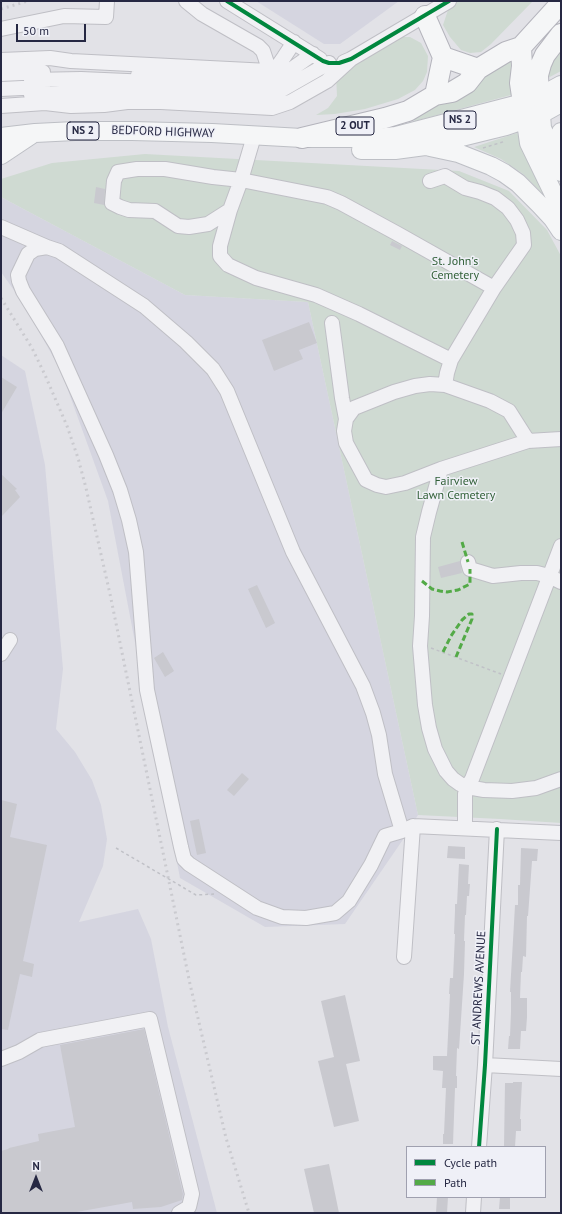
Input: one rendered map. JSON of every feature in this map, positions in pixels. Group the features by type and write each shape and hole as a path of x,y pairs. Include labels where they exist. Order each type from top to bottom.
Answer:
{"highway":[{"path":"532,108 520,84 522,66 521,47 561,3"},
{"path":"425,16 443,57 435,95"},
{"path":"532,108 541,64 545,55 561,34"},
{"name":"2 OUT","path":"302,138 398,115 408,111 435,95 452,92 467,84 478,69 506,52 521,47"},
{"path":"443,57 478,69"}],"main road":[{"path":"561,85 532,108 529,143 561,209"},
{"path":"532,108 561,103"},
{"path":"532,108 558,165"},
{"name":"BEDFORD HIGHWAY","path":"1,137 35,133 75,131 132,131 302,138 377,138 396,136 532,108"},
{"name":"BEDFORD HIGHWAY","path":"302,138 332,149 395,150 425,146 506,126 532,108"},
{"path":"558,165 561,132"},
{"path":"1,155 35,133"},
{"path":"425,146 458,153 491,166 504,173 518,183 540,205 553,219 561,231"}],"street":[{"path":"1,29 64,16 106,17 107,1"},
{"path":"186,1 202,14 258,46 263,51 267,64"},
{"path":"227,1 294,42 331,60"},
{"path":"1,82 54,78 266,89 277,86 425,16 449,1"},
{"path":"1,60 50,58 71,61 269,71 276,67 294,42"},
{"path":"1,74 58,71 270,82 331,60"},
{"path":"1,89 103,85 273,94 331,60"},
{"path":"1,97 108,91 267,100 282,96 331,60"},
{"path":"1,113 42,111 71,106 104,105 127,102 161,102 272,108 290,102 327,81 331,60"},
{"path":"1,66 51,64 71,61"},
{"path":"1,106 45,103 71,106"},
{"path":"254,136 241,180 230,210 220,246 220,256 228,265 256,278 316,295 359,314 451,360"},
{"path":"230,210 208,224 189,227 178,226 155,211 129,210 112,202 114,181 118,172 137,169 165,169 241,180 327,197 341,203 494,288"},
{"path":"430,181 445,176 465,188 495,198 508,208 517,220 523,233 524,245 494,288 451,360 445,385"},
{"path":"1,227 59,251 144,306 186,342 213,369 227,391 293,552 363,686 373,713 379,735 385,774 408,829 404,957"},
{"path":"22,236 29,247 28,254 18,275 19,281 23,291 58,346 106,455 120,490 129,520 136,552 147,690 181,847 184,858 189,864 257,908 282,917 306,918 335,913 349,901 371,865 385,836 408,829 465,828 561,832"},
{"path":"28,254 35,250 47,247"},
{"path":"332,323 346,419 344,431 346,443 366,480 386,487 405,483 441,469 528,441 561,439"},
{"path":"346,419 354,408 394,392 415,386 430,384 445,385 490,401 509,411 528,441"},
{"path":"441,469 428,512 423,537 420,646 425,705 429,728 436,749 446,771 452,779 467,787 484,790 512,791 536,788 561,779"},
{"path":"465,828 465,794 467,787 472,778 510,677 555,579 561,546"},
{"path":"468,562 470,569 493,576 537,573 555,579"},
{"path":"1,654 10,640"},
{"name":"ST ANDREWS AVENUE","path":"479,1146 485,1065 497,829"},
{"path":"1,1059 19,1052 40,1040 150,1019 192,1194 189,1207 179,1213"},
{"path":"485,1065 561,1069"},
{"path":"473,1213 474,1198"}],"path":[{"path":"482,148 509,140"},
{"path":"420,646 443,652 510,677"},
{"path":"116,848 196,895 234,893"}],"shaded area":[{"path":"256,1 399,1 340,44 324,44"},
{"path":"1,197 185,295 308,302 418,815 345,924 265,927 180,878 108,501 61,371 23,303 1,272"},
{"path":"1,355 25,371 45,465 63,669 56,729 75,752 92,780 101,805 107,839 103,866 79,922 138,909 151,939 168,1027 217,1213 1,1213"}],"green space":[{"path":"459,1 533,1 491,44 481,52 470,53 461,50 450,37 443,25 449,7"},
{"path":"398,37 410,37 421,43 428,56 427,72 423,81 415,90 398,99 365,109 335,114 316,115 328,108 337,96 336,74"},
{"path":"561,40 561,71 546,79 550,61"},
{"path":"518,46 513,68 511,95 415,121 412,119"},
{"path":"517,133 549,200 523,174 501,159 474,147"},
{"path":"145,154 459,171 509,191 547,230 561,256 561,823 418,815 308,302 185,295 1,197 1,179 52,163"}],"building":[{"path":"96,187 105,189 104,205 94,203"},
{"path":"392,241 402,246 400,250 390,245"},
{"path":"309,322 317,343 299,350 303,359 274,371 262,340"},
{"path":"1,377 17,387 1,414"},
{"path":"1,474 17,489 15,490 20,497 1,517"},
{"path":"460,561 462,573 441,578 438,567"},
{"path":"257,585 275,623 266,628 248,589"},
{"path":"163,652 174,671 165,677 154,658"},
{"path":"242,773 249,779 234,796 227,790"},
{"path":"1,800 17,804 10,837 47,845 23,961 34,964 32,977 20,974 8,1030 1,1029"},
{"path":"199,819 206,853 197,855 190,821"},
{"path":"448,846 465,847 465,859 447,858"},
{"path":"521,848 538,849 537,861 532,861 527,916 526,957 523,956 521,972 520,998 527,998 526,1031 521,1031 520,1049 508,1049 510,1036 510,992 515,905 518,905"},
{"path":"459,864 469,865 468,884 470,884 465,915 464,974 459,1049 457,1048 457,1088 455,1088 453,1144 443,1144 446,1088 442,1088 443,1071 433,1070 433,1056 447,1056 450,978 453,978 455,904 457,904"},
{"path":"345,995 360,1061 346,1064 359,1121 334,1127 318,1061 334,1057 321,1001"},
{"path":"144,1029 183,1194 182,1200 161,1207 133,1209 132,1202 71,1213 1,1213 1,1151 39,1141 38,1134 75,1127 60,1045"},
{"path":"522,1082 520,1119 521,1131 516,1131 515,1146 504,1146 505,1083"},
{"path":"329,1164 339,1213 314,1213 304,1169"},
{"path":"437,1198 448,1198 447,1213 436,1213"},
{"path":"500,1198 510,1198 510,1209 499,1209"}],"railway":[{"path":"1,9 28,1"},
{"path":"1,298 32,348 45,375 67,426 78,458 110,594 190,984 226,1138 249,1213"}],"marked path":[{"path":"462,542 468,562"},
{"path":"422,581 432,589 447,592 458,590 470,584 470,569"},
{"path":"443,652 451,636 462,620 469,614 472,614 472,619 456,657"}],"cycle path":[{"path":"227,1 323,61 329,63 339,63 351,59 449,1"},
{"path":"479,1146 485,1065 497,829"}],"park label":[{"name":"St. John's Cemetery","path":"455,269"},
{"name":"Fairview Lawn Cemetery","path":"456,489"}]}
